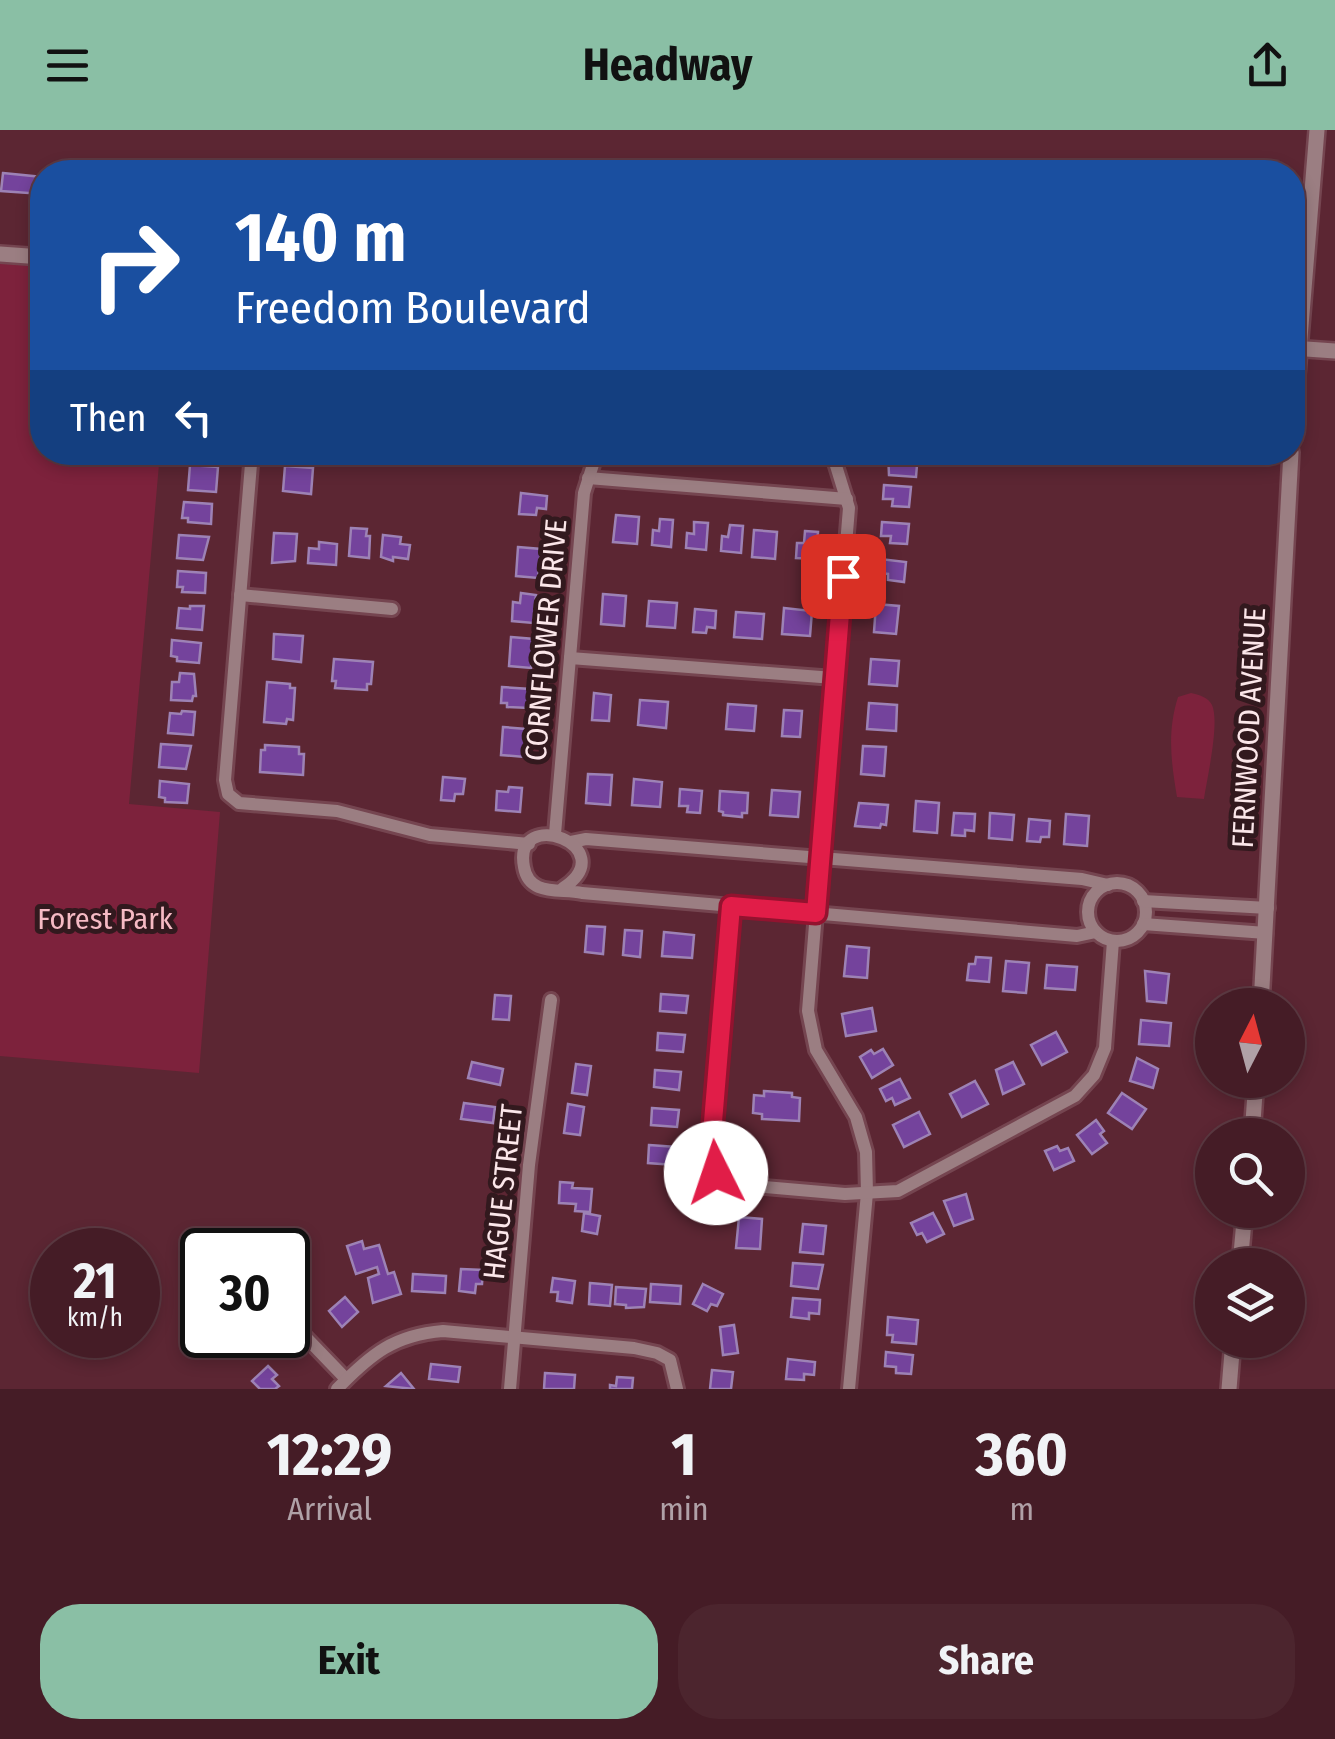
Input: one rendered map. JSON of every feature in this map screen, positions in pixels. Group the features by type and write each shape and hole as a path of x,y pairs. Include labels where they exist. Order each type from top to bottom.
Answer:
{"street":[{"path":"1305,259 1318,130"},
{"path":"0,254 30,256"},
{"path":"1305,349 1335,351"},
{"path":"251,465 225,780 228,794 239,802 337,810 430,835 529,844"},
{"name":"CORNFLOWER DRIVE","path":"555,834 588,478 592,465"},
{"path":"836,465 849,508 808,1011 816,1050 856,1117 866,1152 867,1193 849,1389"},
{"name":"FERNWOOD AVENUE","path":"1262,988 1290,465"},
{"path":"588,478 846,499"},
{"path":"240,595 392,609"},
{"path":"570,658 834,678"},
{"path":"563,888 577,876 580,858 571,842 555,834 536,838 529,844 523,862 529,880 545,890 563,888 582,894 1077,936 1096,932"},
{"path":"571,842 586,839 819,857 1126,885 1143,902 1143,924 1131,937 1113,941 1096,932 1088,915 1092,896 1108,885"},
{"path":"1143,902 1268,908"},
{"path":"731,906 712,1134 718,1158 716,1173 732,1175 754,1186 845,1194 898,1191 1075,1096 1094,1075 1106,1048 1113,941"},
{"path":"1143,924 1266,933"},
{"name":"HAGUE STREET","path":"510,1389 529,1166 551,1000"},
{"path":"310,1344 342,1384 382,1349 412,1334 443,1331 658,1353 670,1360 677,1389"},
{"path":"1229,1389 1232,1358"}],"green space":[{"name":"Forest Park","path":"0,259 30,261 30,465 159,465 129,804 220,812 199,1073 0,1056"},
{"path":"1191,693 1208,700 1214,713 1204,799 1177,797 1173,771 1171,735 1178,697"}],"building":[{"path":"3,173 30,176 30,193 1,191"},
{"path":"190,465 218,467 216,492 188,490"},
{"path":"889,465 917,465 916,477 889,475"},
{"path":"285,466 313,468 311,494 283,491"},
{"path":"884,485 911,487 909,507 892,506 893,499 883,499"},
{"path":"521,493 547,496 546,509 537,508 536,515 519,514"},
{"path":"184,502 212,504 211,524 182,518"},
{"path":"616,515 639,517 637,544 613,542"},
{"path":"660,519 673,520 671,547 652,545 653,530 659,531"},
{"path":"694,522 708,523 706,550 686,548 687,533 694,534"},
{"path":"882,522 909,524 907,544 890,543 891,536 881,536"},
{"path":"730,525 743,526 741,553 721,551 722,536 728,537"},
{"path":"351,528 367,529 369,558 349,556"},
{"path":"754,530 777,532 775,559 752,557"},
{"path":"805,531 818,532 816,559 796,558 797,543 804,543"},
{"path":"274,533 297,534 295,561 272,563"},
{"path":"179,535 209,537 203,560 177,558"},
{"path":"383,535 401,537 400,544 410,545 408,559 393,557 393,561 381,557"},
{"path":"319,542 337,544 336,565 308,563 309,548 319,549"},
{"path":"518,547 541,549 538,578 516,576"},
{"path":"880,559 906,562 904,582 888,580 888,574 878,573"},
{"path":"178,571 206,573 205,593 182,592 183,587 177,587"},
{"path":"521,593 536,595 533,623 512,621 513,602 520,603"},
{"path":"603,594 626,596 624,626 601,624"},
{"path":"649,601 677,603 675,628 647,626"},
{"path":"876,604 899,606 896,634 874,632"},
{"path":"204,606 202,630 177,628 179,608"},
{"path":"784,608 812,611 810,636 782,634"},
{"path":"695,609 716,611 715,628 707,627 706,633 693,632"},
{"path":"736,612 764,614 762,639 734,637"},
{"path":"274,634 303,636 301,662 273,659"},
{"path":"511,637 534,639 531,668 509,666"},
{"path":"172,640 201,643 199,663 177,661 177,657 171,656"},
{"path":"334,659 373,662 367,690 335,688"},
{"path":"871,659 899,661 897,686 869,684"},
{"path":"180,673 194,674 196,696 192,701 171,700 172,682 179,682"},
{"path":"267,682 295,688 293,720 287,719 286,724 264,722"},
{"path":"502,687 530,689 529,708 501,703"},
{"path":"594,693 611,695 609,721 592,720"},
{"path":"640,700 668,702 666,728 638,725"},
{"path":"869,703 897,705 896,731 867,729"},
{"path":"728,704 756,706 754,731 726,729"},
{"path":"784,710 802,711 800,737 782,736"},
{"path":"195,712 193,735 168,733 170,713"},
{"path":"503,727 526,729 524,757 501,755"},
{"path":"161,744 191,746 186,769 159,767"},
{"path":"265,745 299,747 299,754 304,754 303,775 260,772 261,750 265,750"},
{"path":"863,746 886,747 884,776 861,774"},
{"path":"588,774 612,775 610,805 586,803"},
{"path":"443,777 465,779 463,794 455,794 454,801 441,800"},
{"path":"634,779 662,782 660,807 632,805"},
{"path":"160,781 189,784 187,803 165,802 165,798 159,797"},
{"path":"509,787 522,788 520,812 496,810 497,791 508,792"},
{"path":"680,789 702,791 700,813 687,812 688,806 679,806"},
{"path":"772,790 800,792 798,817 770,815"},
{"path":"720,791 748,793 747,813 742,813 742,817 723,815 719,811"},
{"path":"916,801 939,803 937,833 914,831"},
{"path":"859,803 888,805 886,825 855,826"},
{"path":"954,813 975,814 974,831 965,830 965,836 952,835"},
{"path":"990,813 1014,815 1012,840 989,838"},
{"path":"1066,814 1089,816 1087,846 1064,844"},
{"path":"1029,819 1050,821 1049,837 1041,837 1040,842 1027,841"},
{"path":"587,926 605,927 603,954 585,952"},
{"path":"625,930 642,931 640,957 623,955"},
{"path":"664,932 694,935 692,958 662,956"},
{"path":"847,946 869,948 867,978 844,976"},
{"path":"976,957 991,958 989,982 967,980 969,964 975,964"},
{"path":"1006,961 1029,963 1026,993 1003,991"},
{"path":"1047,965 1077,967 1075,990 1045,988"},
{"path":"1145,971 1169,974 1166,1003 1147,1001"},
{"path":"661,994 688,996 686,1013 660,1011"},
{"path":"495,995 511,996 509,1020 493,1019"},
{"path":"872,1008 876,1031 846,1036 842,1014"},
{"path":"1141,1020 1171,1023 1169,1046 1139,1044"},
{"path":"1056,1032 1067,1052 1042,1065 1031,1045"},
{"path":"658,1033 685,1035 683,1052 657,1050"},
{"path":"883,1049 893,1065 872,1078 860,1057"},
{"path":"1137,1058 1158,1069 1153,1088 1130,1081"},
{"path":"472,1062 503,1069 500,1085 468,1078"},
{"path":"1013,1062 1024,1084 1003,1094 996,1070"},
{"path":"576,1064 591,1066 587,1095 572,1093"},
{"path":"655,1070 681,1072 679,1090 654,1087"},
{"path":"900,1079 910,1098 895,1105 892,1098 886,1101 880,1089"},
{"path":"975,1081 988,1104 962,1117 950,1094"},
{"path":"764,1091 792,1093 792,1097 800,1098 799,1121 762,1119 762,1114 753,1113 754,1095 764,1096"},
{"path":"1122,1093 1146,1109 1132,1129 1108,1113"},
{"path":"464,1103 495,1107 493,1123 461,1119"},
{"path":"568,1104 584,1107 580,1135 564,1133"},
{"path":"652,1108 679,1110 677,1127 651,1125"},
{"path":"919,1112 930,1134 904,1147 893,1125"},
{"path":"1096,1120 1107,1143 1092,1154 1077,1135"},
{"path":"649,1145 676,1147 674,1165 648,1163"},
{"path":"1057,1146 1060,1151 1068,1148 1074,1161 1054,1170 1045,1151"},
{"path":"560,1182 573,1183 572,1188 592,1189 590,1212 575,1211 576,1204 559,1203"},
{"path":"966,1194 973,1219 954,1226 944,1201"},
{"path":"584,1213 600,1216 597,1234 582,1231"},
{"path":"933,1213 944,1234 927,1242 922,1233 917,1235 911,1223"},
{"path":"739,1217 762,1219 760,1249 736,1248"},
{"path":"803,1224 826,1226 823,1254 800,1252"},
{"path":"362,1241 364,1249 379,1245 388,1274 394,1272 401,1294 373,1303 368,1278 379,1274 377,1267 356,1274 347,1246"},
{"path":"793,1263 823,1265 818,1289 791,1286"},
{"path":"461,1269 483,1270 482,1284 476,1284 475,1293 459,1291"},
{"path":"413,1274 446,1276 445,1293 412,1291"},
{"path":"553,1278 575,1281 572,1303 557,1301 558,1292 551,1292"},
{"path":"590,1283 612,1285 610,1306 589,1304"},
{"path":"651,1284 681,1286 680,1304 650,1302"},
{"path":"703,1284 723,1294 717,1306 711,1304 707,1311 693,1304"},
{"path":"616,1287 646,1289 644,1307 615,1304"},
{"path":"345,1297 358,1312 342,1327 329,1311"},
{"path":"793,1298 820,1300 819,1314 809,1313 809,1319 791,1317"},
{"path":"888,1317 918,1320 916,1344 892,1342 893,1335 887,1335"},
{"path":"734,1325 738,1353 723,1355 720,1327"},
{"path":"886,1352 913,1355 911,1374 896,1373 896,1367 885,1366"},
{"path":"788,1359 815,1362 814,1375 804,1374 804,1380 786,1379"},
{"path":"431,1364 460,1367 458,1382 429,1379"},
{"path":"268,1366 277,1375 272,1379 279,1386 260,1389 252,1381"},
{"path":"712,1370 733,1372 731,1389 710,1389"},
{"path":"401,1373 414,1389 386,1386"},
{"path":"545,1373 575,1375 574,1389 544,1389"},
{"path":"617,1377 633,1378 632,1389 610,1389 610,1385 616,1386"}],"route":[{"path":"716,1173 718,1158 712,1134 731,906 816,913 843,576"}]}
